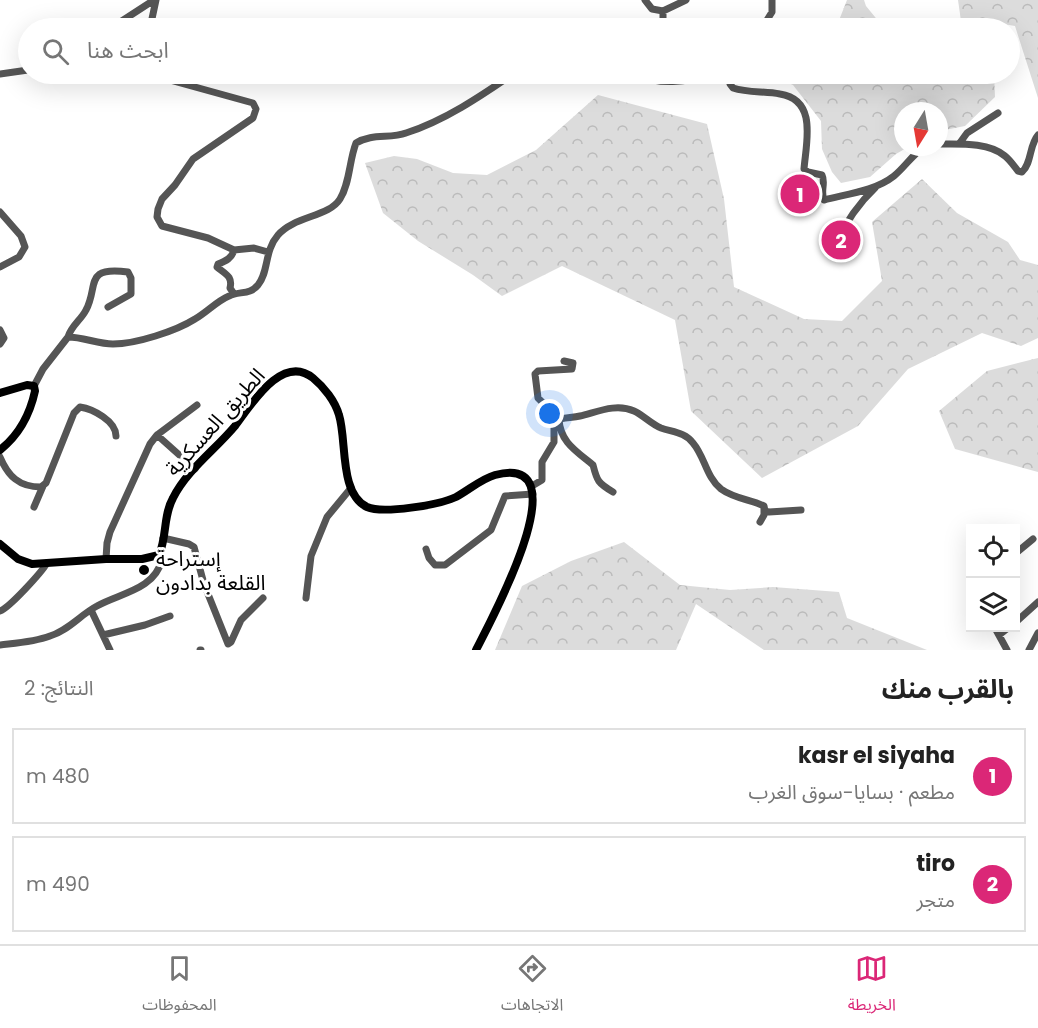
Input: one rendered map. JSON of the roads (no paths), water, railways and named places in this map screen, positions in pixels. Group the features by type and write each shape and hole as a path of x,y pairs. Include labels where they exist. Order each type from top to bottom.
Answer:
{"main road":[{"name":"الطريق العسكرية","path":"159,555 171,502 183,482 225,438 258,395 282,375 297,371 308,374 322,386 339,415 351,488"},
{"path":"0,393 27,385 34,386 35,394 21,427 12,440 0,450"},
{"path":"351,488 361,503 379,509 437,503 462,494 486,479 503,474 524,477 533,490 533,510 527,534 476,650"},
{"path":"0,544 23,561 47,563 142,559 159,555"}],"street":[{"path":"127,18 155,0"},
{"path":"152,18 155,0"},
{"path":"645,0 652,9 663,11 686,0"},
{"path":"768,18 772,12 772,0"},
{"path":"663,11 663,18"},
{"path":"0,74 18,71"},
{"path":"186,84 253,103 256,109 253,118 193,159 162,199 157,217 162,226 208,238 234,250 254,248 268,252"},
{"path":"68,337 104,343 129,342 183,326 227,296 247,292 258,285 268,252 284,230 303,218 329,210 339,201 356,143 368,138 395,136 414,130 481,96 498,84"},
{"path":"730,84 733,88 781,94 798,104 809,128 804,169 822,175 824,200 877,186"},
{"path":"959,144 967,133 998,113"},
{"path":"948,144 998,151 1018,171 1022,172 1027,166 1031,145 1038,135"},
{"path":"836,243 850,216 863,199 877,186 896,175 913,156"},
{"path":"0,212 21,236 25,247 19,257 0,267"},
{"path":"234,250 233,255 217,267 230,276 230,288 234,294"},
{"path":"34,386 43,369 87,308 93,282 98,276 112,272 128,272 131,278 131,294 108,308"},
{"path":"0,330 4,338 0,344"},
{"path":"564,361 573,363 572,369 538,371 535,374 538,398 559,419 560,430 575,453 593,465 597,480 613,492"},
{"path":"106,559 110,532 146,450 157,435 197,405"},
{"path":"34,507 74,413 80,407 101,416 115,428 116,436"},
{"path":"426,549 435,565 446,565 491,530 505,496 533,490 542,480 542,462 554,442 553,423 559,419 582,416 610,408 632,410 646,420 692,440 707,472 721,489 764,506 765,511 773,513 801,510"},
{"path":"157,435 195,470"},
{"path":"0,457 10,476 15,480 34,487 43,486"},
{"path":"306,598 311,556 327,516 351,488"},
{"path":"760,522 764,515 764,506"},
{"path":"163,538 194,547 204,584 227,642 232,647 242,620 263,598"},
{"path":"1020,550 1033,539"},
{"path":"0,645 40,639 58,633 91,610 146,584 159,569 162,560 159,555"},
{"path":"0,611 5,609 35,580 47,563"},
{"path":"1020,618 1038,602"},
{"path":"91,610 110,650"},
{"path":"103,634 145,626 170,616"},
{"path":"998,632 1007,650"},
{"path":"1029,650 1038,633"}],"place":[{"name":"kasr el siyaha","path":"800,194"},
{"name":"tiro","path":"841,240"},
{"name":"إستراحة القلعة بدادون","path":"144,570"}]}
